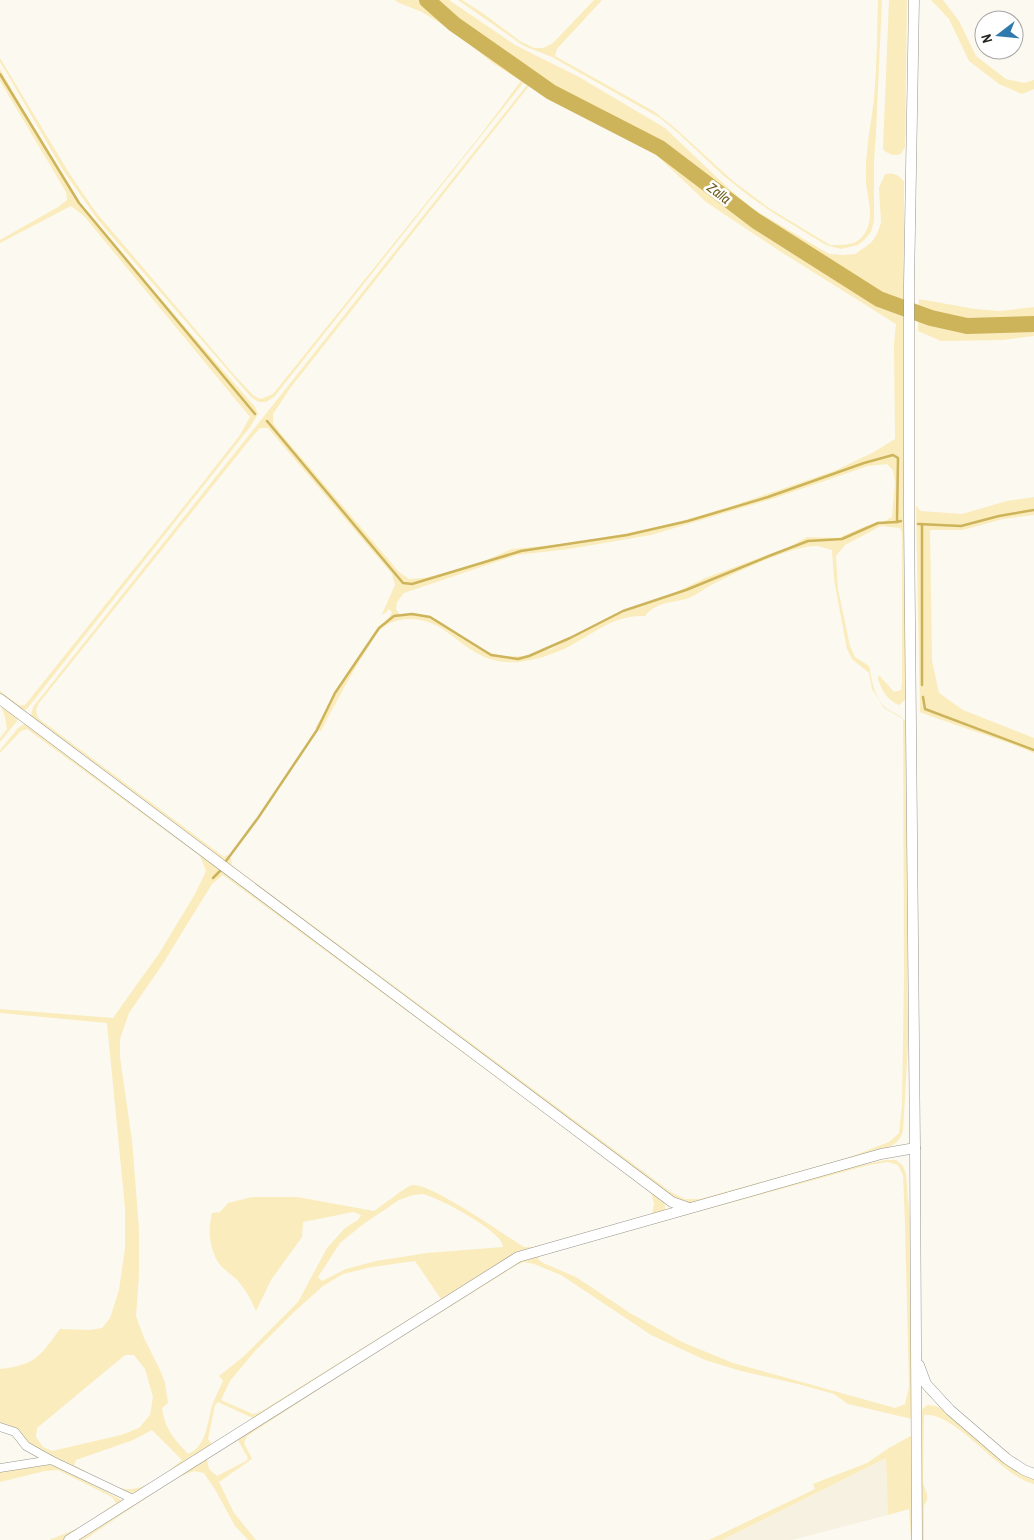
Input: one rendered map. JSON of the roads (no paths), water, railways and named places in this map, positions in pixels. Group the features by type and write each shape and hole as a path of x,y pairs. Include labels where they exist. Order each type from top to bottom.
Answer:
{"street":[{"path":"914,0 909,285 909,516 917,1540"},
{"path":"0,699 672,1202 689,1208"},
{"path":"69,1540 518,1256 881,1154 915,1148"},
{"path":"916,1354 922,1375 934,1393 950,1410 1007,1459 1034,1474"},
{"path":"916,1408 921,1399 934,1393"},
{"path":"0,1427 15,1432 26,1446 51,1460 133,1499"},
{"path":"0,1468 51,1460"}],"waterway":[{"name":"Zalla","path":"427,0 454,24 551,92 660,148 756,221 879,299 931,318 967,326 1034,324"},
{"path":"0,74 79,203 255,414"},
{"path":"267,421 403,583 412,584 521,551 627,535 688,521 768,497 864,463 893,455 898,458 897,522 901,521"},
{"path":"918,524 961,526 999,516 1034,510"},
{"path":"226,861 258,818 317,730 335,693 379,628 394,616 412,614 430,617 491,655 518,659 570,638 623,611 686,590 808,541 842,539 878,523 897,522"},
{"path":"922,524 922,685"},
{"path":"923,697 925,709 1034,750"},
{"path":"213,878 221,870"}]}
